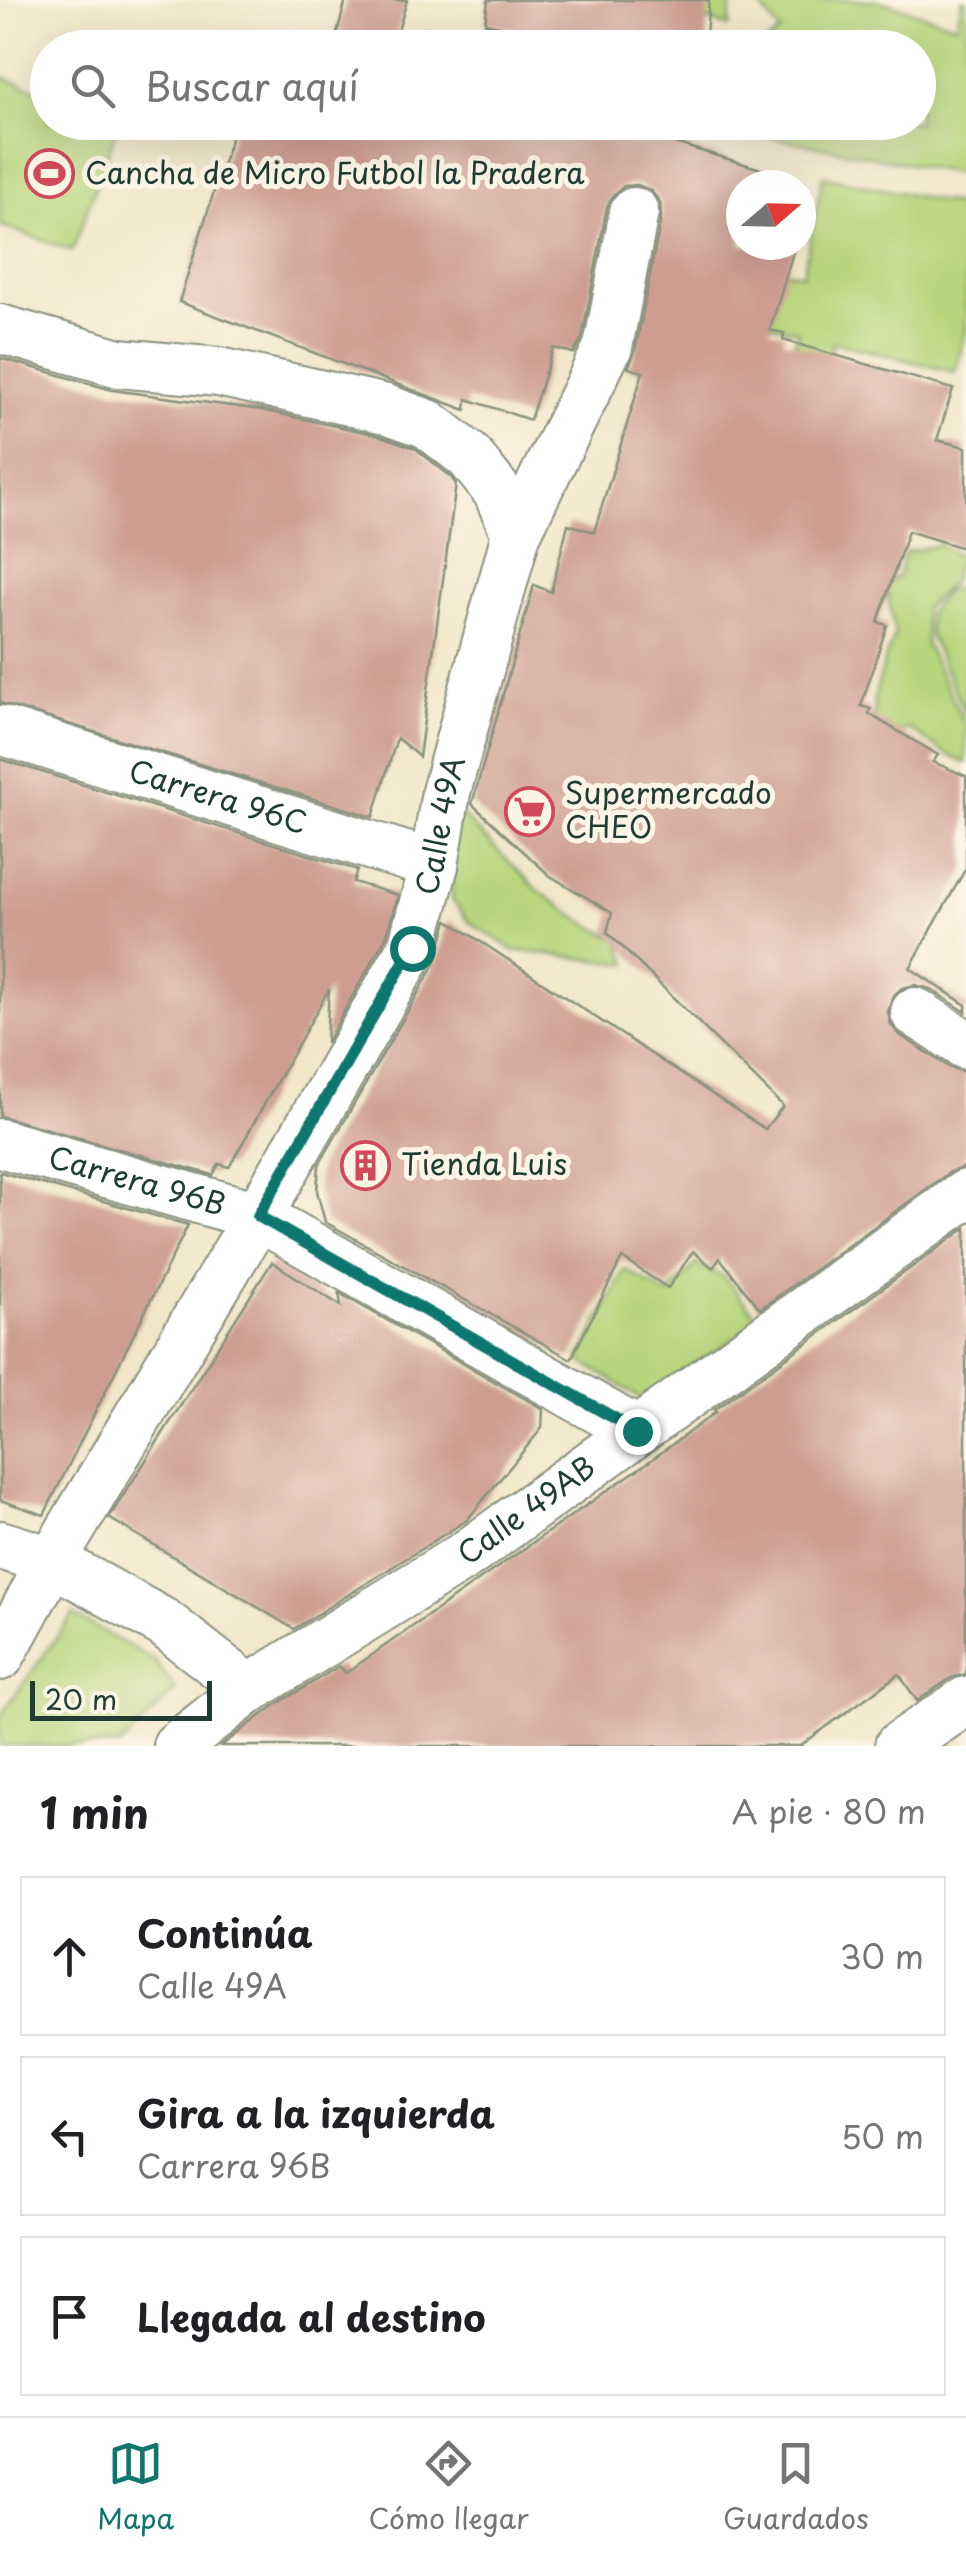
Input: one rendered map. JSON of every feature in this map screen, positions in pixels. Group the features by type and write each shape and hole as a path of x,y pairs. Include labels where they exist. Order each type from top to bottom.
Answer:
{"street":[{"name":"Calle 49A","path":"0,1656 412,948 434,865 446,792 516,534 608,346 634,212"},
{"path":"0,329 119,363 219,372 386,409 428,424 470,456 497,490 516,534"},
{"name":"Carrera 96C","path":"0,730 434,865"},
{"path":"915,1012 966,1045"},
{"name":"Carrera 96B","path":"0,1142 258,1216 637,1431"},
{"name":"Calle 49AB","path":"176,1746 249,1689 466,1554 966,1194"},
{"path":"0,1544 52,1561 164,1623 249,1689"},
{"path":"899,1746 966,1702"}],"green space":[{"path":"657,0 732,0 729,27 656,5"},
{"path":"877,0 956,25 962,0 966,0 966,175 786,140 936,140 936,30 778,30 758,3"},
{"name":"Cancha de Micro Futbol la Pradera","path":"0,76 30,87 30,140 113,140 72,251 0,225"},
{"path":"823,176 966,207 966,333 955,372 833,342 820,388 784,379 798,331 744,318 760,267 803,274 806,260 816,260 816,210"},
{"path":"939,545 960,557 951,583 924,608 926,645 966,726 966,763 909,729 876,737 874,699 895,635 886,584 898,577 905,552"},
{"path":"966,587 966,715 929,634 929,611 947,590"},
{"path":"459,813 539,891 619,941 628,964 513,950 468,921 452,899 451,861"},
{"path":"696,1264 724,1277 760,1320 644,1400 579,1360 625,1269 668,1295"},
{"path":"73,1615 154,1660 176,1690 120,1746 0,1746 0,1716"}],"building":[{"path":"346,0 407,0 398,30 338,30"},
{"path":"488,0 709,0 706,30 519,30 485,23"},
{"path":"230,140 665,140 764,170 726,170 726,260 791,260 770,330 784,333 783,340 953,389 937,440 966,447 966,549 908,531 878,622 887,625 861,706 938,755 933,762 966,776 966,868 910,968 966,1005 966,1012 930,989 915,985 902,988 893,996 888,1012 891,1025 900,1035 951,1068 966,1072 966,1167 950,1172 760,1309 720,1258 713,1268 693,1251 668,1288 622,1258 571,1359 325,1222 317,1191 319,1165 436,962 448,920 765,1129 783,1106 607,932 612,913 549,875 472,804 534,585 551,592 568,524 594,532 643,372 628,368 635,352 661,217 660,202 651,191 638,185 624,186 613,195 607,207 582,338 574,353 553,348 530,420 467,399 466,410 179,302"},
{"path":"0,358 112,390 261,410 378,435 415,448 450,476 456,484 419,757 397,738 373,817 0,703"},
{"path":"0,759 357,870 353,882 398,895 386,937 326,1043 329,989 229,1167 219,1164 213,1175 0,1116"},
{"path":"0,1172 188,1225 44,1515 0,1500"},
{"path":"966,1228 966,1674 951,1678 917,1701 899,1674 800,1746 221,1746 274,1706 339,1666 346,1673 654,1458 714,1410"},
{"path":"272,1262 341,1306 339,1293 543,1409 542,1428 467,1520 294,1629 109,1518"}],"place":[{"name":"Cancha de Micro Futbol la Pradera","path":"50,174"},
{"name":"Supermercado CHEO","path":"530,811"},
{"name":"Tienda Luis","path":"366,1165"}],"route":[{"path":"412,948 258,1216 637,1431"}]}
